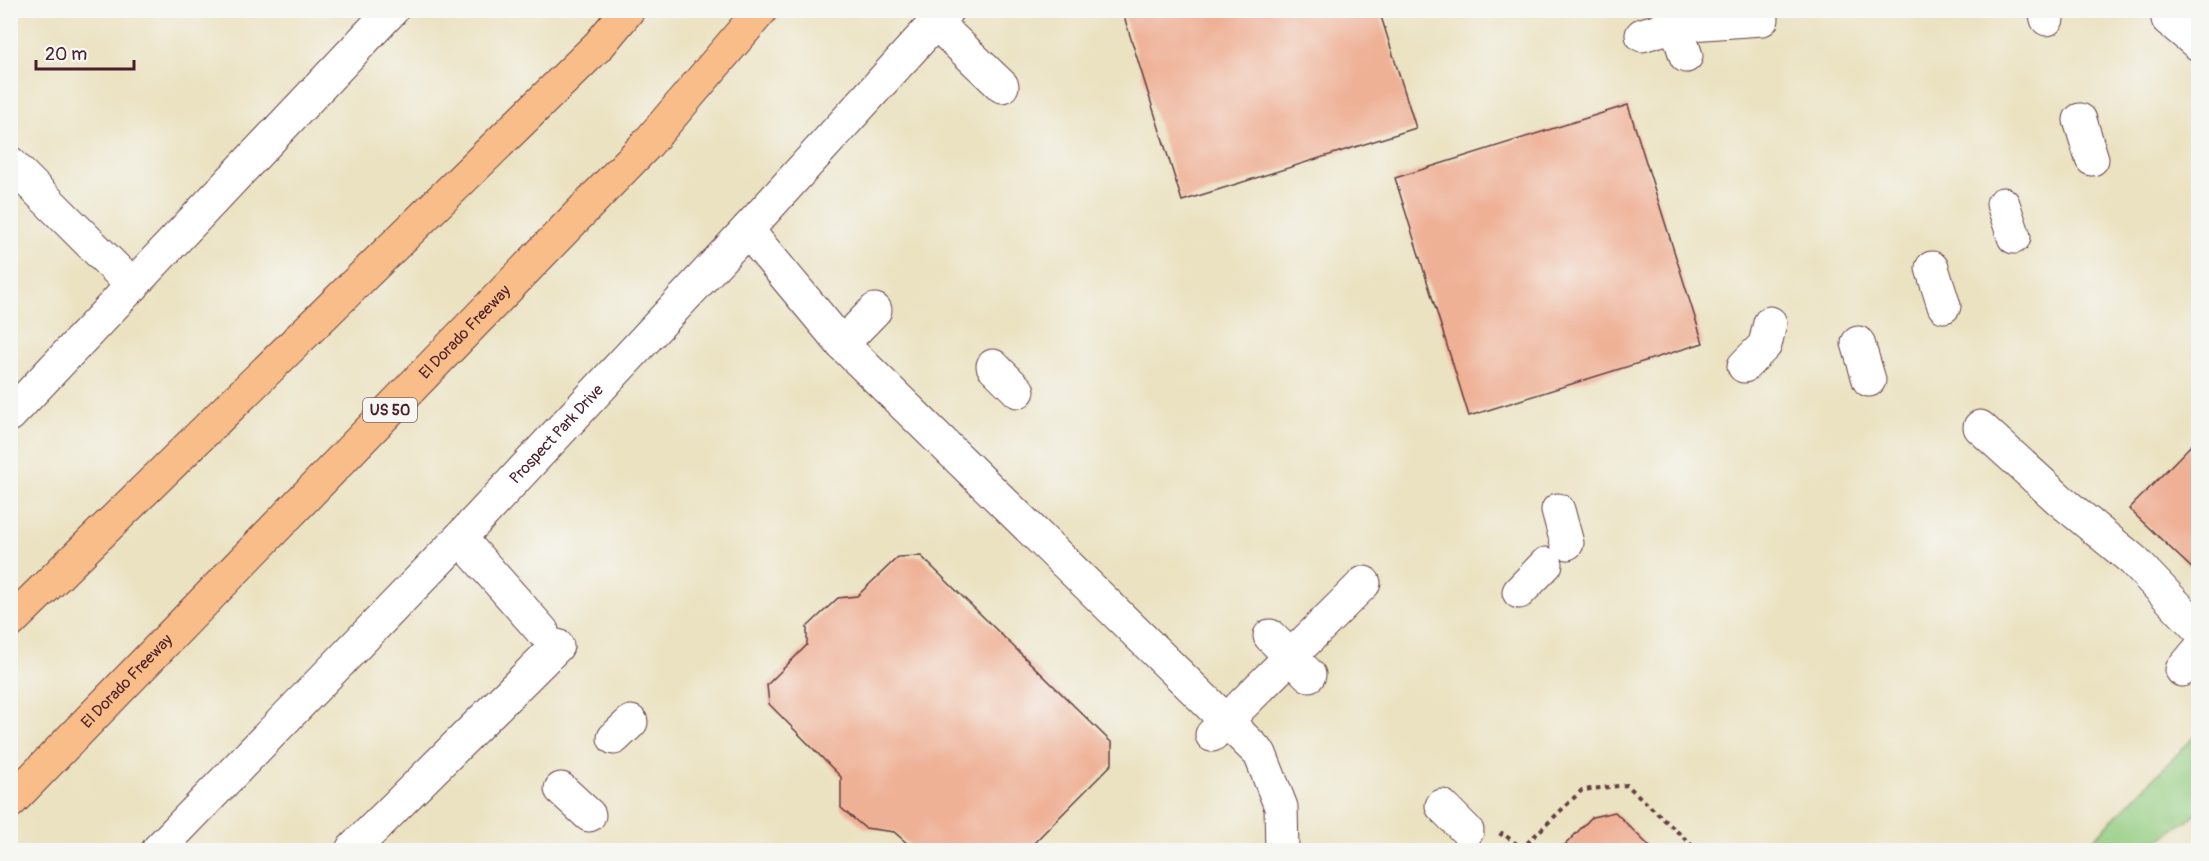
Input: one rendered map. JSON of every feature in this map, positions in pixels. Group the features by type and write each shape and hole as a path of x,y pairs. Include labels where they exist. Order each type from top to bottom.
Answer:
{"highway":[{"path":"10,622 599,45 628,10"},
{"name":"El Dorado Freeway","path":"10,802 648,142 762,10"}],"street":[{"path":"10,415 392,10"},
{"path":"1642,35 1673,18 1762,19 1760,10"},
{"path":"941,16 1002,86"},
{"name":"Prospect Park Drive","path":"158,850 460,538 747,230 941,16"},
{"path":"1673,18 1686,56"},
{"path":"2169,19 2199,44"},
{"path":"2080,120 2092,159"},
{"path":"10,163 133,286"},
{"path":"2003,204 2014,237"},
{"path":"747,230 842,344 1219,728 1260,754 1281,807 1276,845"},
{"path":"1932,268 1944,306"},
{"path":"842,344 875,310"},
{"path":"1744,366 1765,345 1770,323"},
{"path":"1858,344 1869,380"},
{"path":"993,366 1018,391"},
{"path":"1980,427 2060,500 2133,560 2199,628"},
{"path":"1519,592 1557,553 1558,510"},
{"path":"352,850 549,639 460,538"},
{"path":"1219,728 1364,583"},
{"path":"561,789 589,815"},
{"path":"1442,806 1482,835"}],"path":[{"path":"1482,835 1502,833 1522,848 1582,790 1627,785 1697,850"}],"green space":[{"path":"2198,733 2198,812 2145,850 2083,850"}],"building":[{"path":"1122,10 1379,10 1416,128 1182,201"},
{"path":"1628,105 1703,343 1469,416 1395,178"},
{"path":"10,269 15,273 16,313 10,319"},
{"path":"2198,438 2198,574 2129,509"},
{"path":"921,556 1112,743 1112,764 1027,850 915,850 894,832 865,828 841,808 841,777 769,704 767,685 807,645 807,627 838,598 857,596 898,557"},
{"path":"1615,812 1653,850 1560,850 1592,817"}]}
